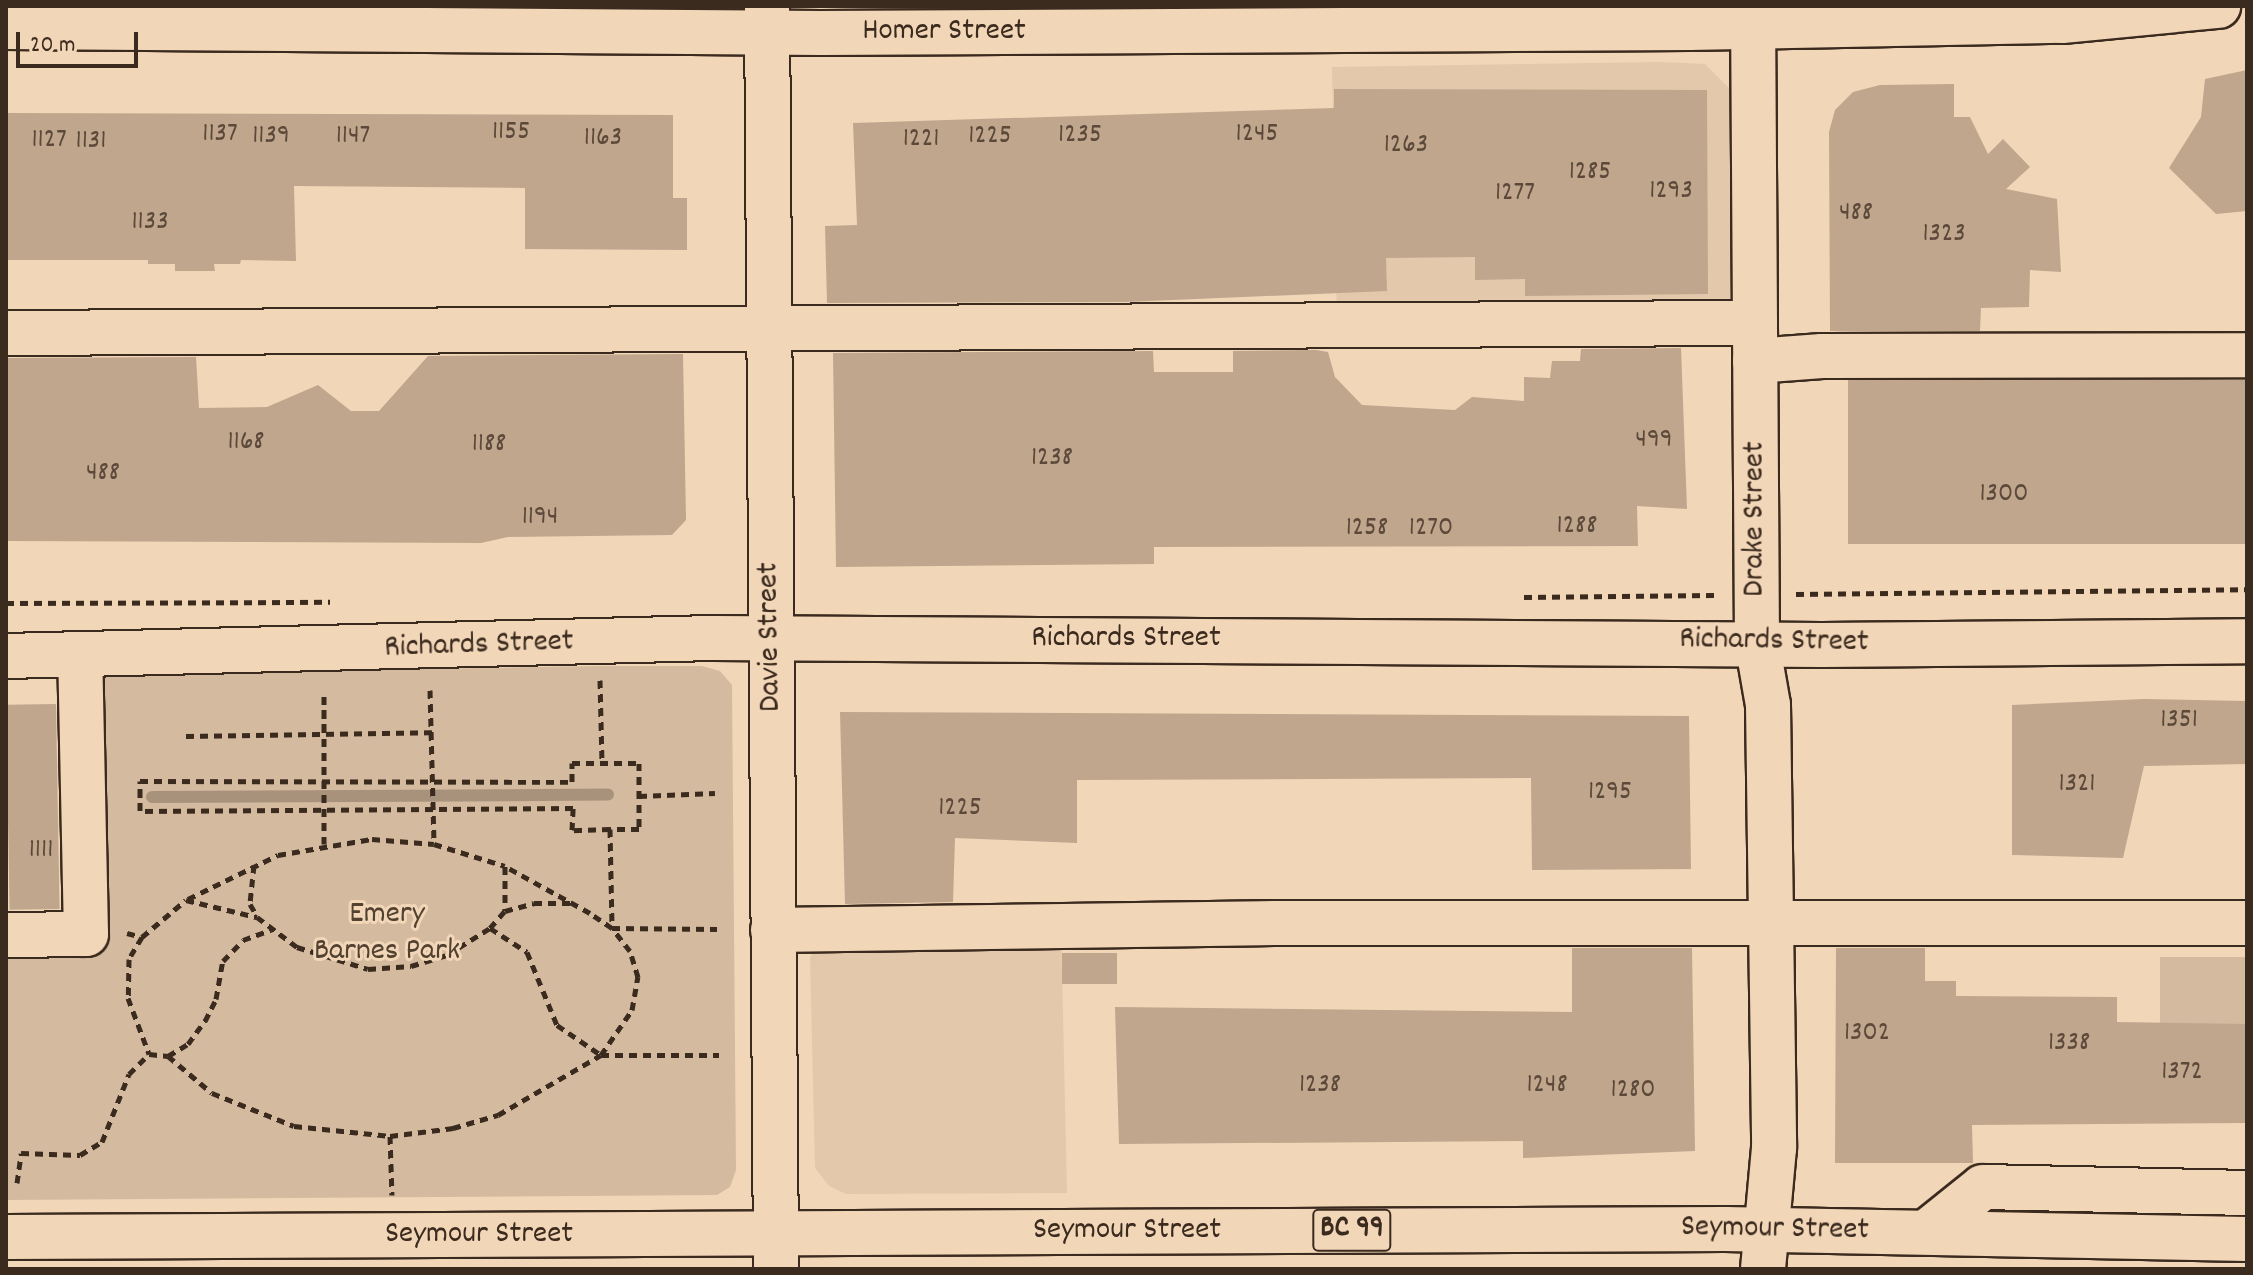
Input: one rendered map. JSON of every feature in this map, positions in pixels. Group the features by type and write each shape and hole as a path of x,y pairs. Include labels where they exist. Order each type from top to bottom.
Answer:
{"main road":[{"name":"Homer Street","path":"6,27 766,19 1753,16 2062,21 2218,6"},
{"name":"Drake Street","path":"1753,16 1757,642 1768,705 1773,1164 1763,1250"},
{"name":"Davie Street","path":"766,19 776,1251"},
{"path":"6,333 769,328 1755,342 1836,355 2247,355"},
{"name":"Richards Street","path":"6,656 80,657 771,638 2247,641"},
{"path":"6,935 86,934 80,657"},
{"path":"773,930 2247,923"},
{"path":"1928,1231 1983,1187 2247,1193"},
{"name":"Seymour Street","path":"6,1237 776,1251 1763,1250 1928,1231 2247,1239"}],"path":[{"name":"Richards Street","path":"1790,594 2247,589"},
{"path":"600,679 602,763"},
{"path":"430,690 434,844"},
{"path":"324,692 324,844"},
{"path":"186,736 432,732"},
{"path":"572,763 639,763 639,829 572,830 573,808 140,811 140,781 434,781 572,782 572,763"},
{"path":"639,796 715,793"},
{"path":"610,829 612,928"},
{"path":"372,839 434,844 505,866 575,903 612,928 630,951 638,977 632,1010 601,1055 498,1115 453,1128 390,1136 294,1126 212,1093 168,1056 149,1054 128,998 129,959 142,937 186,900 254,865 324,844 372,839"},
{"path":"254,865 250,904 257,917 271,930 297,947 368,969 411,966 447,955 490,928 505,911 534,903 575,903"},
{"path":"505,866 505,911"},
{"path":"186,900 257,917"},
{"path":"490,928 527,952 557,1025 601,1055 719,1055"},
{"path":"612,928 717,929"},
{"path":"168,1056 188,1044 205,1021 216,999 223,961 243,940 271,930"},
{"path":"86,934 142,937"},
{"path":"17,1183 21,1153 80,1155 102,1142 129,1074 149,1054"},
{"path":"390,1136 392,1176"}],"shaded area":[{"path":"1705,64 1730,89 1732,322 1337,323 1332,67"},
{"path":"1061,926 1067,1193 846,1194 829,1186 815,1168 810,957 815,950"}],"green space":[{"name":"Emery Barnes Park","path":"702,666 720,671 732,685 736,1170 730,1187 717,1195 6,1200 6,935 86,934 80,675"},
{"path":"2160,957 2247,957 2247,1024 2160,1024"}],"building":[{"path":"2247,70 2247,211 2216,214 2169,168 2201,117 2205,79"},
{"path":"1954,84 1954,117 1970,117 1988,154 2003,139 2030,167 2006,189 2057,199 2061,272 2030,270 2029,307 1981,308 1980,331 1830,331 1829,132 1835,110 1853,92 1880,85"},
{"path":"1334,89 1707,90 1708,294 1525,296 1525,279 1475,280 1475,257 1386,258 1387,291 1125,302 827,303 825,226 857,225 853,123 1334,108"},
{"path":"6,113 673,115 673,198 687,198 687,250 525,249 525,188 294,186 296,261 241,260 240,264 214,264 215,271 175,271 175,264 148,264 148,260 6,260"},
{"path":"1681,348 1687,509 1637,506 1638,546 1154,547 1154,564 836,567 833,353 1153,351 1154,372 1233,372 1233,351 1316,350 1328,352 1335,377 1362,405 1455,410 1472,397 1524,401 1524,377 1550,378 1552,361 1580,361 1581,349"},
{"path":"683,354 686,520 672,535 508,537 481,543 6,541 6,358 196,357 199,408 267,407 318,385 351,411 379,411 428,356"},
{"path":"1848,380 2247,380 2247,544 1848,544"},
{"path":"2144,699 2247,701 2247,764 2144,766 2123,858 2012,855 2012,705"},
{"path":"56,704 60,909 10,910 6,705"},
{"path":"840,712 1689,716 1691,869 1532,870 1531,778 1077,780 1077,843 955,838 953,902 845,904"},
{"path":"1572,948 1692,948 1695,1151 1523,1158 1523,1141 1119,1144 1115,1007 1572,1012"},
{"path":"1836,948 1925,948 1925,981 1956,981 1956,996 2117,997 2117,1022 2247,1024 2247,1123 1972,1125 1973,1163 1835,1163"},
{"path":"1062,953 1117,953 1117,984 1062,984"}],"waterway":[{"path":"152,797 608,795"}]}
